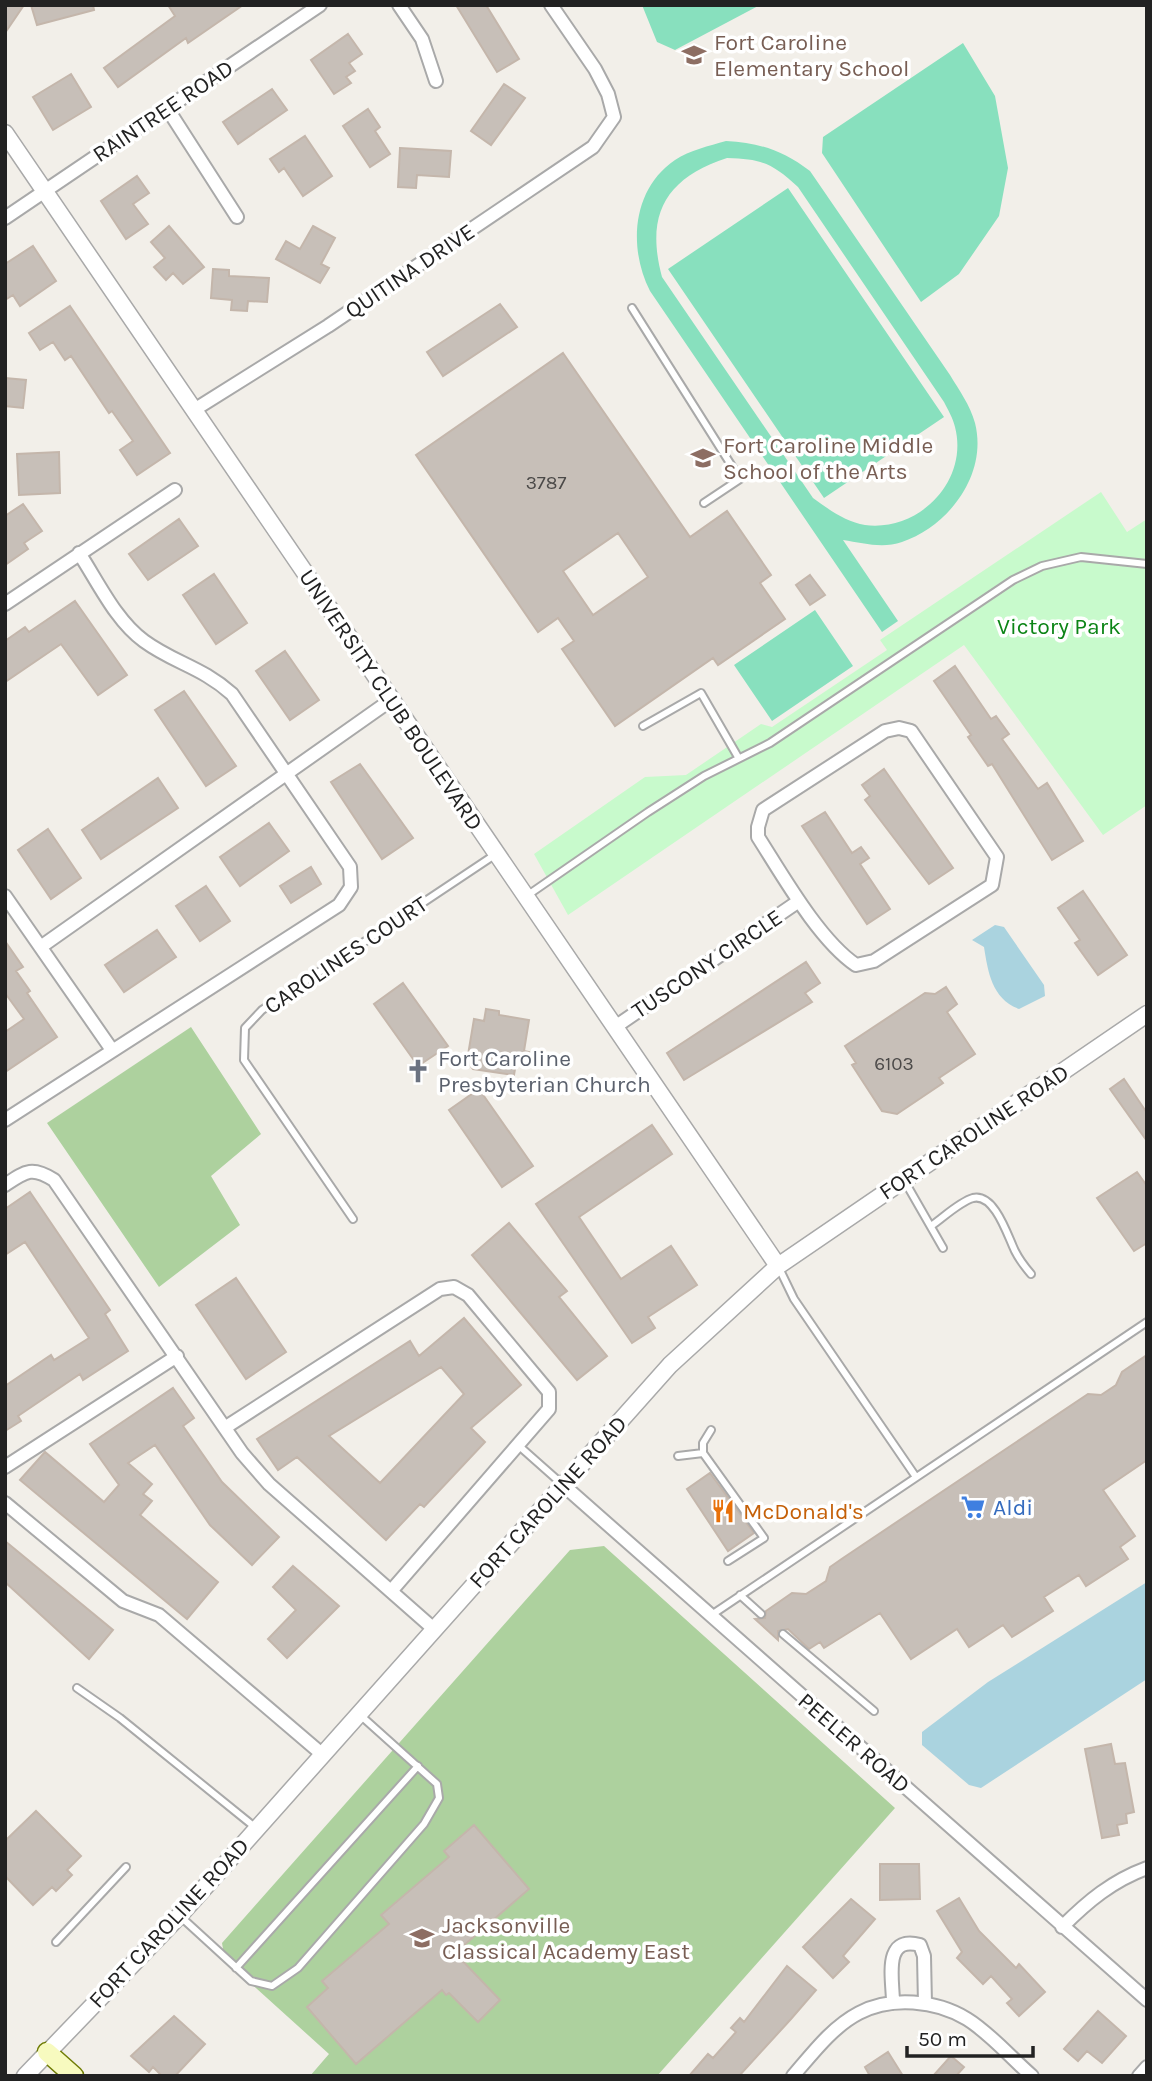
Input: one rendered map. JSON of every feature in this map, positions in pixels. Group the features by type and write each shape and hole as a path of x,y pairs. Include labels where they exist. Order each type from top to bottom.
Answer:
{"main road":[{"path":"47,2052 74,2076"}],"street":[{"name":"RAINTREE ROAD","path":"5,218 320,5"},
{"path":"399,5 422,38 436,81"},
{"name":"QUITINA DRIVE","path":"194,410 339,319 593,147 614,117 608,93 551,5"},
{"path":"167,108 237,217"},
{"name":"UNIVERSITY CLUB BOULEVARD","path":"5,133 778,1266"},
{"path":"5,604 175,490"},
{"path":"5,1120 339,905 351,887 350,867 232,694 206,673 141,639 127,625 79,553"},
{"path":"42,946 288,776 391,700"},
{"name":"TUSCONY CIRCLE","path":"899,728 911,731 998,857 992,885 874,961 856,965 845,958 799,901 758,837 763,810 885,731 899,728"},
{"path":"5,896 112,1050"},
{"name":"TUSCONY CIRCLE","path":"615,1027 799,901"},
{"name":"FORT CAROLINE ROAD","path":"25,2076 180,1915 670,1365 778,1266 1147,1014"},
{"path":"5,1185 29,1171 39,1170 54,1180 242,1453 269,1484 435,1630"},
{"path":"226,1427 440,1289 454,1287 468,1295 549,1392 549,1409 392,1590"},
{"path":"5,1467 177,1356"},
{"name":"PEELER ROAD","path":"562,1485 1147,2000"},
{"path":"5,1503 123,1601 159,1615 323,1755"},
{"path":"1062,1927 1096,1895 1124,1877 1147,1868"},
{"path":"895,2003 892,1954 898,1946 908,1942 920,1945 924,1956 925,2004"},
{"path":"793,2076 830,2034 859,2012 895,2003 925,2004 967,2019 1032,2076"},
{"path":"1139,2076 1147,2067"}],"lane":[{"path":"632,308 740,479 704,503"},
{"path":"526,896 648,812 738,757 770,743 1013,580 1041,566 1082,557 1147,564"},
{"path":"643,726 701,693 738,757"},
{"name":"CAROLINES COURT","path":"353,1219 244,1060 245,1028 262,1010 496,853"},
{"path":"903,1180 943,1248"},
{"path":"931,1226 972,1198 981,1198 988,1202 1006,1227 1016,1254 1031,1274"},
{"path":"778,1266 794,1299 916,1478"},
{"path":"709,1616 1147,1322"},
{"path":"711,1430 703,1443 704,1452 764,1538 728,1561"},
{"path":"519,1445 562,1485"},
{"path":"678,1456 704,1452"},
{"path":"740,1595 761,1614"},
{"path":"783,1634 874,1711"},
{"path":"77,1688 120,1718 257,1829"},
{"path":"180,1915 251,1981 272,1986 298,1968 424,1824 439,1798 437,1784 359,1714"},
{"path":"236,1968 418,1766"},
{"path":"56,1942 126,1867"}],"green space":[{"path":"642,5 760,5 675,50 657,42"},
{"path":"963,43 995,96 1008,168 999,216 959,274 921,302 822,153 823,137"},
{"path":"726,141 770,149 810,171 950,375 973,416 978,442 976,461 961,496 949,511 919,534 895,544 865,544 843,540 898,621 882,632 650,291 643,274 637,238 638,220 650,187 661,172 675,160 693,151","holes":["727,158 766,164 781,172 798,187 952,417 957,447 947,484 936,499 904,520 885,525 865,525 851,521 813,498 662,277 656,235 665,201 689,176 706,166"]},
{"path":"788,188 944,417 824,498 668,269"},
{"name":"Victory Park","path":"1101,492 1127,532 1147,519 1147,805 1103,835 964,645 568,915 534,854 645,777 686,775 761,724 772,727 887,650 880,640"},
{"path":"815,610 853,666 772,721 734,665"},
{"path":"191,1027 261,1134 211,1176 240,1225 159,1287 47,1123"},
{"path":"604,1546 895,1808 657,2076 310,2076 329,2054 225,1960 222,1943 570,1550"}],"water":[{"path":"995,925 1004,927 1044,985 1045,996 1019,1009 997,992 984,947 972,940"},
{"path":"1147,1582 1147,1679 981,1788 969,1785 922,1745 922,1732 988,1682"}],"building":[{"path":"5,5 24,5 5,33"},
{"path":"31,5 93,5 94,10 37,25"},
{"path":"168,5 243,5 188,43 186,38 118,87 104,68 175,16"},
{"path":"456,5 486,5 519,59 497,72"},
{"path":"348,34 362,54 349,63 355,71 346,77 351,83 334,94 311,60"},
{"path":"71,74 91,107 53,130 33,97"},
{"path":"504,84 525,98 491,145 471,131"},
{"path":"272,89 287,110 238,144 223,122"},
{"path":"368,109 380,127 375,131 390,154 370,167 343,126"},
{"path":"305,136 332,176 303,196 284,168 279,172 270,159"},
{"path":"400,148 451,151 449,177 417,175 416,188 398,187"},
{"path":"137,176 149,193 133,204 148,224 126,239 101,201"},
{"path":"169,226 204,267 183,284 173,273 166,280 154,267 165,258 151,242"},
{"path":"313,226 335,238 321,264 329,268 320,283 276,259 286,241 300,249"},
{"path":"33,246 56,281 20,306 13,295 5,300 5,264"},
{"path":"213,269 229,270 229,276 269,278 267,302 248,301 247,311 231,310 232,300 211,298"},
{"path":"500,304 517,327 443,376 427,352"},
{"path":"70,306 170,453 137,475 120,450 133,441 112,411 109,413 71,356 65,360 53,342 40,350 29,333"},
{"path":"563,353 690,537 727,511 771,575 760,583 785,619 718,665 713,658 615,726 562,649 574,641 558,618 538,632 416,455","holes":["618,533 648,577 593,615 563,571"]},
{"path":"5,378 26,380 23,408 5,406"},
{"path":"59,452 60,493 19,495 17,454"},
{"path":"23,504 42,531 24,543 28,549 5,565 5,516"},
{"path":"179,519 198,546 148,580 129,554"},
{"path":"214,574 247,623 216,644 183,595"},
{"path":"810,575 825,595 810,605 796,585"},
{"path":"75,601 127,675 98,695 61,644 5,682 5,641 25,627 29,632"},
{"path":"285,651 319,700 290,720 256,671"},
{"path":"955,666 991,719 996,716 1009,734 1002,739 1038,789 1047,783 1083,841 1052,860 992,764 988,766 968,737 971,735 934,681"},
{"path":"184,691 236,766 206,786 155,710"},
{"path":"360,764 413,838 382,859 331,782"},
{"path":"884,769 953,868 929,884 865,800 870,796 862,785"},
{"path":"158,778 178,808 101,859 82,830"},
{"path":"825,812 852,853 861,847 869,858 860,864 890,909 867,924 802,826"},
{"path":"269,823 289,851 240,886 220,857"},
{"path":"48,829 81,878 51,899 18,850"},
{"path":"311,867 321,884 291,903 280,886"},
{"path":"206,886 230,921 200,941 176,906"},
{"path":"1083,891 1127,955 1098,975 1075,943 1080,940 1058,908"},
{"path":"157,930 176,957 124,992 105,965"},
{"path":"5,941 23,967 16,971 30,991 27,993 57,1037 5,1072 5,1032 24,1019 5,993"},
{"path":"806,962 820,983 805,993 812,1002 684,1080 667,1053"},
{"path":"403,983 448,1046 418,1066 374,1004"},
{"path":"946,987 957,1004 947,1012 975,1054 939,1078 943,1083 897,1114 882,1111 852,1065 856,1063 845,1046 925,993 935,994"},
{"path":"486,1009 499,1011 499,1015 529,1020 524,1051 529,1052 527,1065 516,1063 514,1075 473,1069 467,1061 474,1019 484,1021"},
{"path":"1124,1079 1147,1113 1147,1141 1110,1089"},
{"path":"479,1089 533,1166 502,1187 449,1110"},
{"path":"652,1125 672,1154 579,1217 621,1279 671,1246 697,1285 648,1317 655,1328 632,1343 536,1204"},
{"path":"1137,1172 1147,1186 1147,1243 1134,1251 1097,1198"},
{"path":"30,1192 110,1310 105,1314 128,1351 83,1380 80,1374 18,1416 21,1421 5,1431 5,1386 51,1355 54,1360 89,1338 25,1242 5,1255 5,1209"},
{"path":"509,1223 567,1291 559,1297 607,1356 577,1380 472,1255"},
{"path":"236,1278 286,1352 246,1379 196,1305"},
{"path":"464,1318 521,1385 471,1428 485,1442 424,1507 420,1504 386,1540 297,1457 278,1470 257,1439 410,1341 419,1356","holes":["441,1367 464,1394 380,1483 329,1436"]},
{"path":"1147,1355 1147,1460 1103,1490 1135,1536 1120,1547 1128,1559 1086,1586 1079,1575 1044,1597 1053,1611 1012,1637 1003,1625 969,1647 957,1629 911,1659 880,1613 824,1648 820,1642 809,1649 788,1629 778,1631 778,1640 755,1619 765,1618 766,1611 792,1593 806,1594 826,1581 830,1567 1088,1394 1101,1395 1116,1385 1122,1372"},
{"path":"173,1388 194,1418 183,1426 222,1482 279,1537 252,1565 210,1525 155,1445 128,1463 152,1484 143,1494 152,1501 140,1515 218,1582 187,1619 20,1480 45,1452 104,1502 119,1485 90,1444"},
{"path":"710,1473 754,1533 728,1551 687,1489"},
{"path":"5,1541 113,1630 89,1659 5,1582"},
{"path":"293,1566 339,1606 287,1658 268,1639 296,1610 273,1587"},
{"path":"1111,1744 1115,1764 1125,1763 1134,1812 1126,1814 1127,1823 1117,1825 1119,1835 1102,1838 1085,1749"},
{"path":"36,1811 81,1856 67,1870 72,1875 56,1891 52,1887 33,1905 5,1876 5,1841"},
{"name":"Jacksonville Classical Academy East","path":"474,1825 529,1889 455,1953 500,2000 478,2022 449,1993 446,1995 442,1990 356,2064 307,2007 328,1988 322,1981 389,1924 381,1915 449,1857 444,1851"},
{"path":"880,1864 919,1864 920,1899 880,1900"},
{"path":"959,1898 979,1931 1016,1968 1019,1964 1045,1992 1019,2016 1007,2003 1012,1999 991,1976 983,1984 957,1958 962,1952 937,1911"},
{"path":"851,1899 875,1919 843,1956 849,1962 833,1978 803,1947"},
{"path":"787,1966 816,1990 791,2019 739,2076 689,2076 708,2054 713,2058 736,2032 731,2028 740,2018 744,2022"},
{"path":"1098,2011 1126,2036 1102,2063 1087,2051 1078,2061 1064,2049"},
{"path":"174,2016 205,2044 175,2076 162,2076 153,2067 149,2072 131,2056"},
{"path":"888,2052 903,2076 870,2076 865,2067"},
{"path":"951,2056 964,2067 956,2076 933,2076"}],"place":[{"name":"Fort Caroline Elementary School","path":"694,55"},
{"name":"Fort Caroline Middle School of the Arts","path":"703,458"},
{"name":"Fort Caroline Presbyterian Church","path":"418,1071"},
{"name":"Aldi","path":"973,1507"},
{"name":"McDonald's","path":"723,1511"},
{"name":"Jacksonville Classical Academy East","path":"422,1938"}]}
